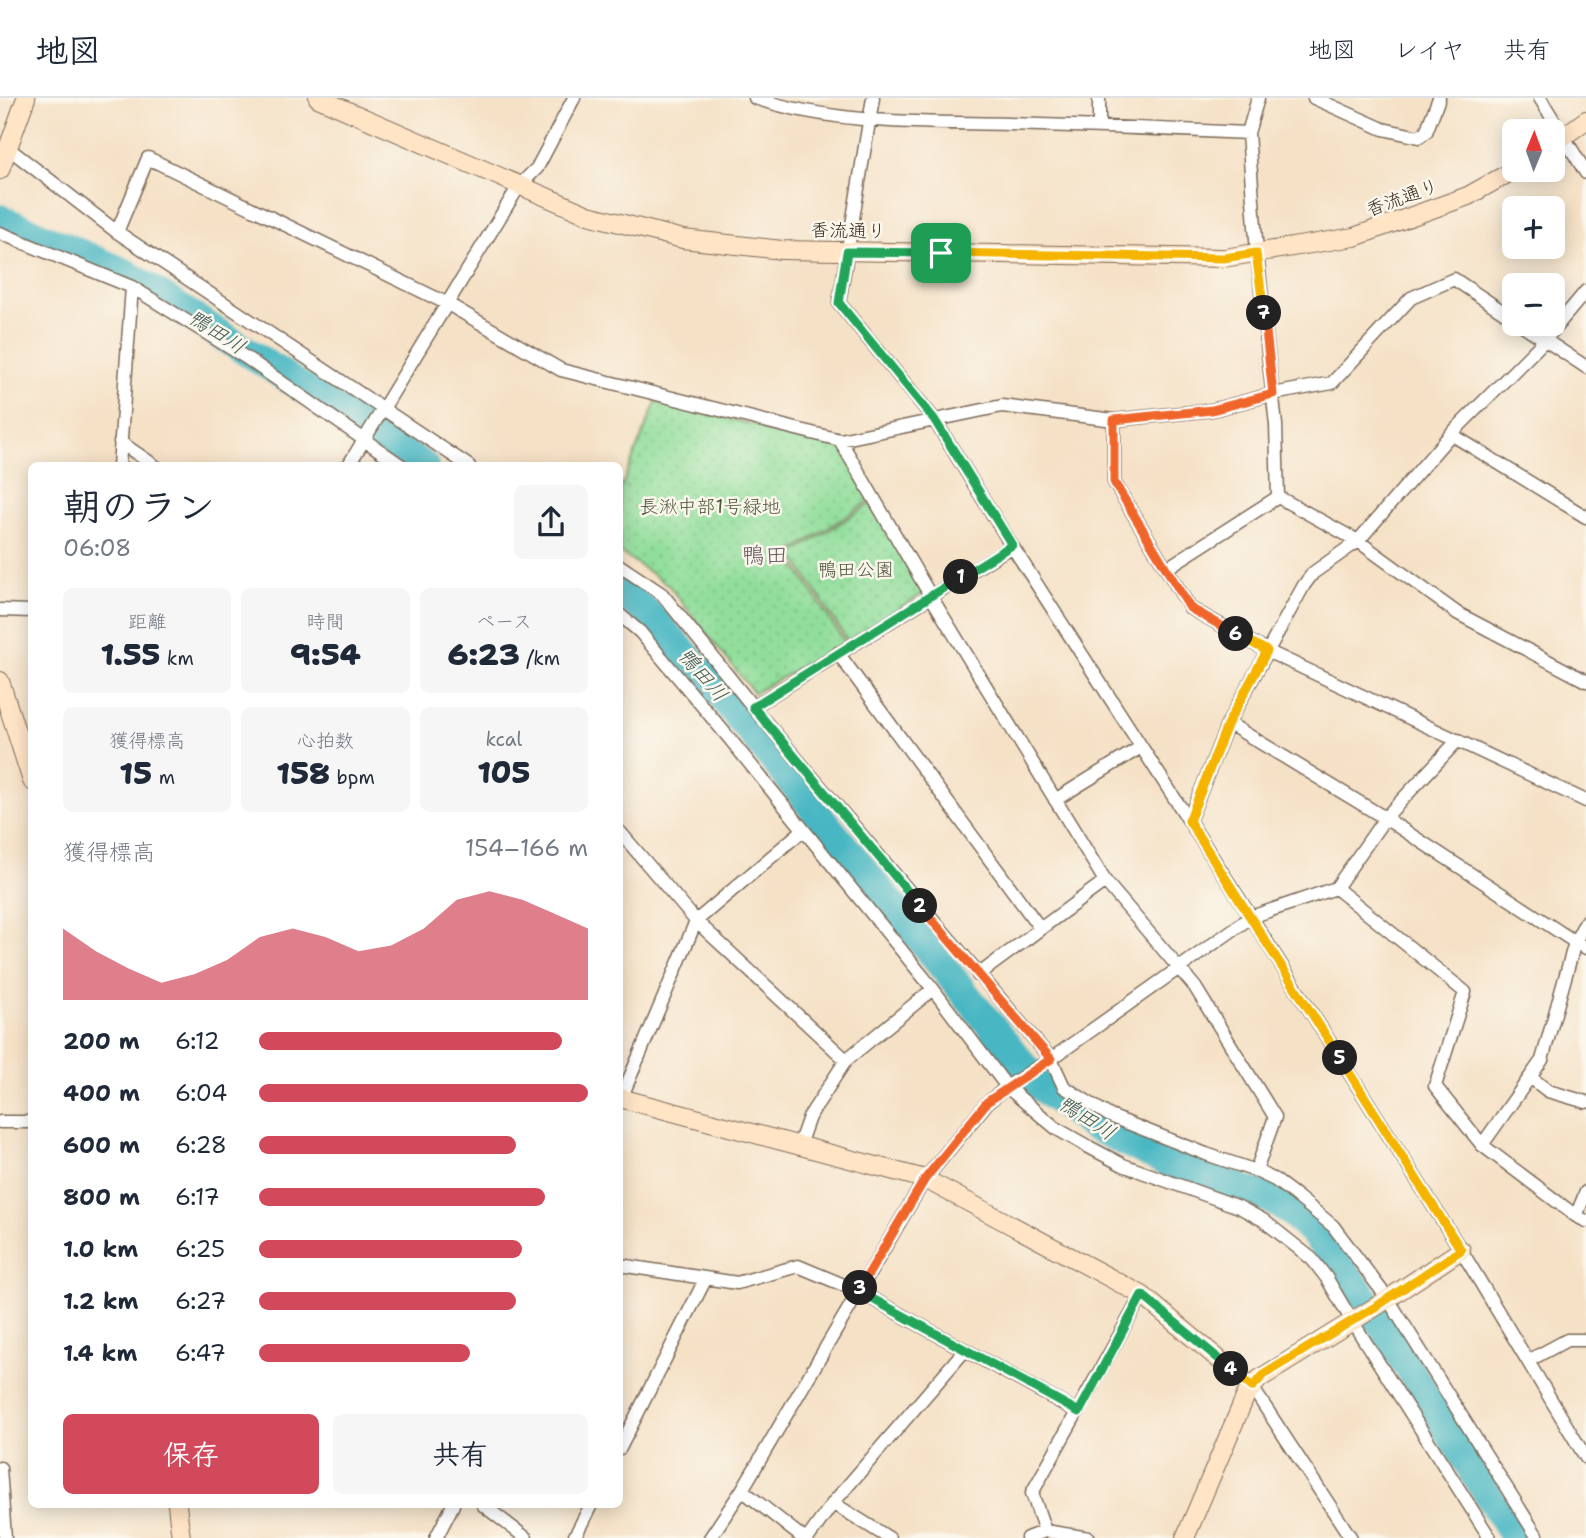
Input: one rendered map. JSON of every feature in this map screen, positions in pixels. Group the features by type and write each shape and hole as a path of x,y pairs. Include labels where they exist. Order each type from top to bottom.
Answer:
{"street":[{"path":"0,170 26,98"},
{"name":"香流通り","path":"318,98 588,215 683,239 782,250 1224,258 1354,237 1468,195 1502,177"},
{"path":"351,462 519,186 537,168 574,98"},
{"path":"755,98 785,108 868,121 1099,126 1248,133"},
{"path":"873,98 839,303 934,419 1461,1250 1586,1458"},
{"path":"1099,98 1099,126"},
{"path":"1258,98 1248,133 1256,253 1273,394 1278,497"},
{"path":"1314,98 1382,129 1419,137 1426,132 1439,98"},
{"path":"1540,98 1548,119"},
{"path":"1565,135 1586,120"},
{"path":"8,149 117,232 463,462"},
{"path":"1565,150 1586,173"},
{"path":"117,232 148,158 449,304 561,370 840,440 1002,406 1114,420 1212,410 1273,394 1332,383 1411,298 1454,279 1502,311"},
{"path":"0,233 132,287 248,359 396,462"},
{"path":"119,462 132,287"},
{"path":"1189,821 1228,723 1313,573 1358,541 1451,434 1545,340 1586,291"},
{"path":"1539,336 1586,367"},
{"path":"1114,420 1114,482 1190,608 1267,651 1586,801"},
{"path":"1451,434 1586,517"},
{"path":"840,440 930,595 1105,881 1195,987 1275,1117 1256,1171"},
{"path":"120,442 149,462"},
{"path":"1278,497 1358,541 1457,613 1586,681"},
{"path":"1167,568 1278,497"},
{"path":"753,707 1012,545"},
{"path":"623,568 662,594 753,707 1051,1059 1064,1087 1110,1116 1275,1180 1333,1226 1538,1538"},
{"path":"0,610 28,611"},
{"path":"623,618 640,632 803,830 933,989 1007,1087 1057,1129 1087,1146 1123,1165 1239,1207 1263,1220 1312,1259 1355,1320 1490,1538"},
{"path":"838,653 1040,928"},
{"path":"0,681 28,768"},
{"path":"1228,723 1385,818 1581,945"},
{"path":"710,1538 742,1490 925,1179 987,1102 1251,917 1336,888 1385,818 1458,740"},
{"path":"1055,800 1141,747"},
{"path":"623,1092 696,921 803,830"},
{"path":"623,836 696,921 846,1059"},
{"path":"978,975 1105,881"},
{"path":"1336,888 1465,992 1436,1086 1482,1145 1581,1219 1586,1192"},
{"path":"1482,1145 1542,1060 1581,945 1586,921"},
{"path":"799,1146 810,1117 846,1059 933,989"},
{"path":"1530,1076 1548,1091 1586,1101"},
{"path":"623,1100 925,1179 1142,1295 1252,1387 1351,1538"},
{"path":"0,1122 28,1122"},
{"path":"1185,1538 1246,1395 1252,1387 1266,1373 1384,1302 1461,1250"},
{"path":"623,1266 737,1283 798,1266 858,1291 1079,1412"},
{"path":"623,1442 705,1280"},
{"path":"1045,1531 1032,1493 1142,1295"},
{"path":"1528,1361 1567,1340 1586,1340"},
{"path":"742,1490 805,1538 965,1350"},
{"path":"0,1468 5,1538"},
{"path":"833,1503 889,1538"},
{"path":"177,1508 181,1538"},
{"path":"436,1538 451,1508"},
{"path":"487,1508 526,1538"},
{"path":"574,1538 589,1508"},
{"path":"1027,1538 1045,1531 1089,1538"}],"green space":[{"name":"長湫中部1号緑地","path":"656,402 839,444 871,500 788,554 845,643 754,693 668,585 623,554 623,483"},
{"name":"鴨田公園","path":"873,502 924,593 848,642 792,554"}],"waterway":[{"name":"鴨田川","path":"0,219 125,273 418,462"},
{"name":"鴨田川","path":"623,594 647,612 700,670 1041,1087 1091,1125 1167,1162 1268,1198 1291,1212 1312,1231 1362,1294 1515,1538"}],"district":[{"name":"鴨田","path":"765,555"}],"route":[{"path":"847,252 941,253 1224,258 1256,253 1273,394 1212,410 1114,420 1114,482 1190,608 1267,651 1228,723 1189,821 1461,1250 1380,1304 1266,1373 1252,1387 1142,1295 1079,1412 858,1291 925,1179 987,1102 1051,1059 753,707 1012,545 934,419 839,303 847,252"}]}
